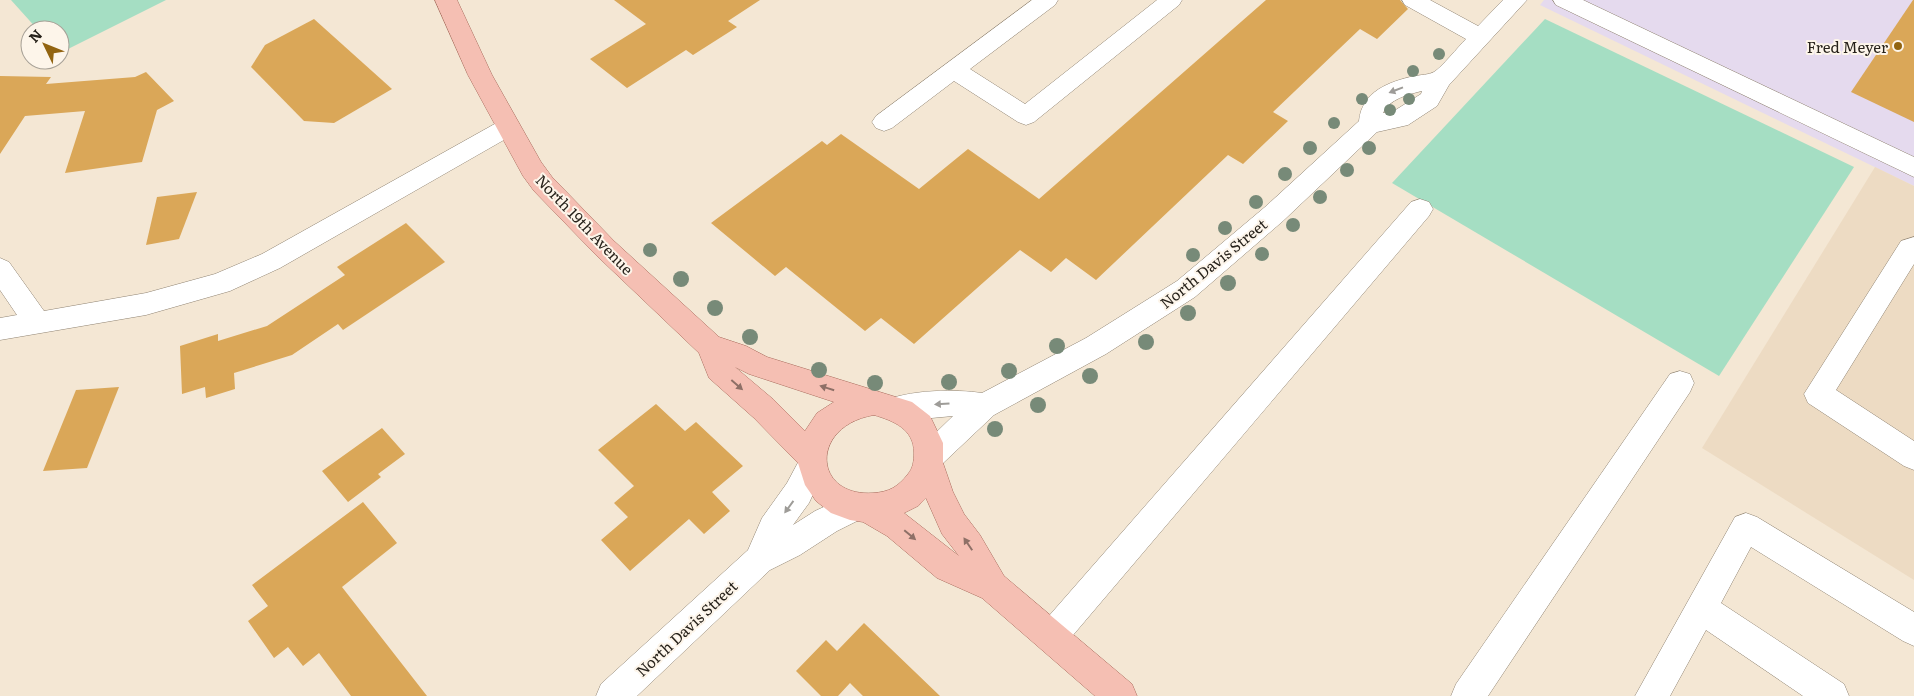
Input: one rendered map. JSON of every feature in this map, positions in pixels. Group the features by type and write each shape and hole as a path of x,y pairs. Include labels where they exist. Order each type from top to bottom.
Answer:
{"main road":[{"name":"North 19th Avenue","path":"446,0 480,75 532,169 543,184 604,248 710,346 736,354 759,366 910,414 919,423 926,433 929,445 929,461 938,494 953,524 969,545 993,586"},
{"name":"North 19th Avenue","path":"710,346 719,370 764,409 812,461 816,479 825,492 838,502 861,508 898,526 948,567 993,586 1120,696"},
{"path":"812,461 814,445 819,434 836,414 854,406 887,406"},
{"path":"861,508 882,508 907,496 917,488 929,461"}],"street":[{"path":"884,122 1047,0"},
{"path":"954,70 1026,116 1170,0"},
{"path":"1413,0 1480,36"},
{"name":"North Davis Street","path":"929,461 984,406 1089,350 1186,289 1274,214 1370,124 1400,119 1429,100 1440,80 1516,0"},
{"path":"1564,0 1914,168"},
{"path":"0,329 146,304 221,283 271,261 508,127"},
{"path":"1052,636 1420,209"},
{"path":"1914,247 1910,248 1818,394 1914,457"},
{"path":"0,269 38,323"},
{"path":"1468,696 1680,383"},
{"path":"887,406 963,403 984,406"},
{"path":"759,560 774,528 798,493 812,461"},
{"path":"759,560 789,545 826,521 861,508"},
{"path":"1652,696 1746,528 1914,630"},
{"name":"North Davis Street","path":"613,696 759,560"},
{"path":"1701,608 1832,696"}],"shaded area":[{"path":"1544,0 1914,0 1914,186 1540,5"},
{"path":"1875,167 1914,186 1914,580 1702,448"}],"green space":[{"path":"11,0 166,0 70,48 70,20 29,20"},
{"path":"1545,19 1854,167 1719,376 1392,183"}],"building":[{"path":"614,0 760,0 728,21 737,27 693,55 686,50 627,88 590,59 646,24"},
{"path":"1266,0 1400,0 1408,9 1377,39 1360,29 1273,112 1288,121 1243,164 1228,155 1096,280 1066,258 1051,272 1020,250 914,344 881,318 865,331 786,267 775,276 711,223 822,141 827,145 841,134 919,189 968,149 1039,199"},
{"name":"Fred Meyer","path":"1914,0 1914,122 1851,92"},
{"path":"314,19 392,89 334,123 304,121 251,67 265,45"},
{"path":"146,72 174,101 157,110 142,162 65,173 85,111 25,116 0,154 0,76 51,77 46,84 135,77"},
{"path":"197,192 179,239 146,245 157,197"},
{"path":"406,223 445,262 343,330 338,324 292,355 234,373 235,389 206,398 205,387 182,394 180,346 218,334 218,341 267,326 345,275 337,267"},
{"path":"119,387 87,468 43,471 76,390"},
{"path":"656,404 685,431 696,422 743,466 712,492 730,511 704,534 689,519 630,571 601,540 628,517 614,503 634,486 598,450"},
{"path":"382,428 405,454 378,474 381,477 348,502 322,471"},
{"path":"363,502 397,543 342,587 427,696 351,696 319,653 303,666 288,647 274,658 248,621 268,606 252,585"},
{"path":"864,623 940,696 863,696 850,683 838,696 821,696 796,671 826,640 837,651"}],"place":[{"name":"Fred Meyer","path":"1898,46"}]}
